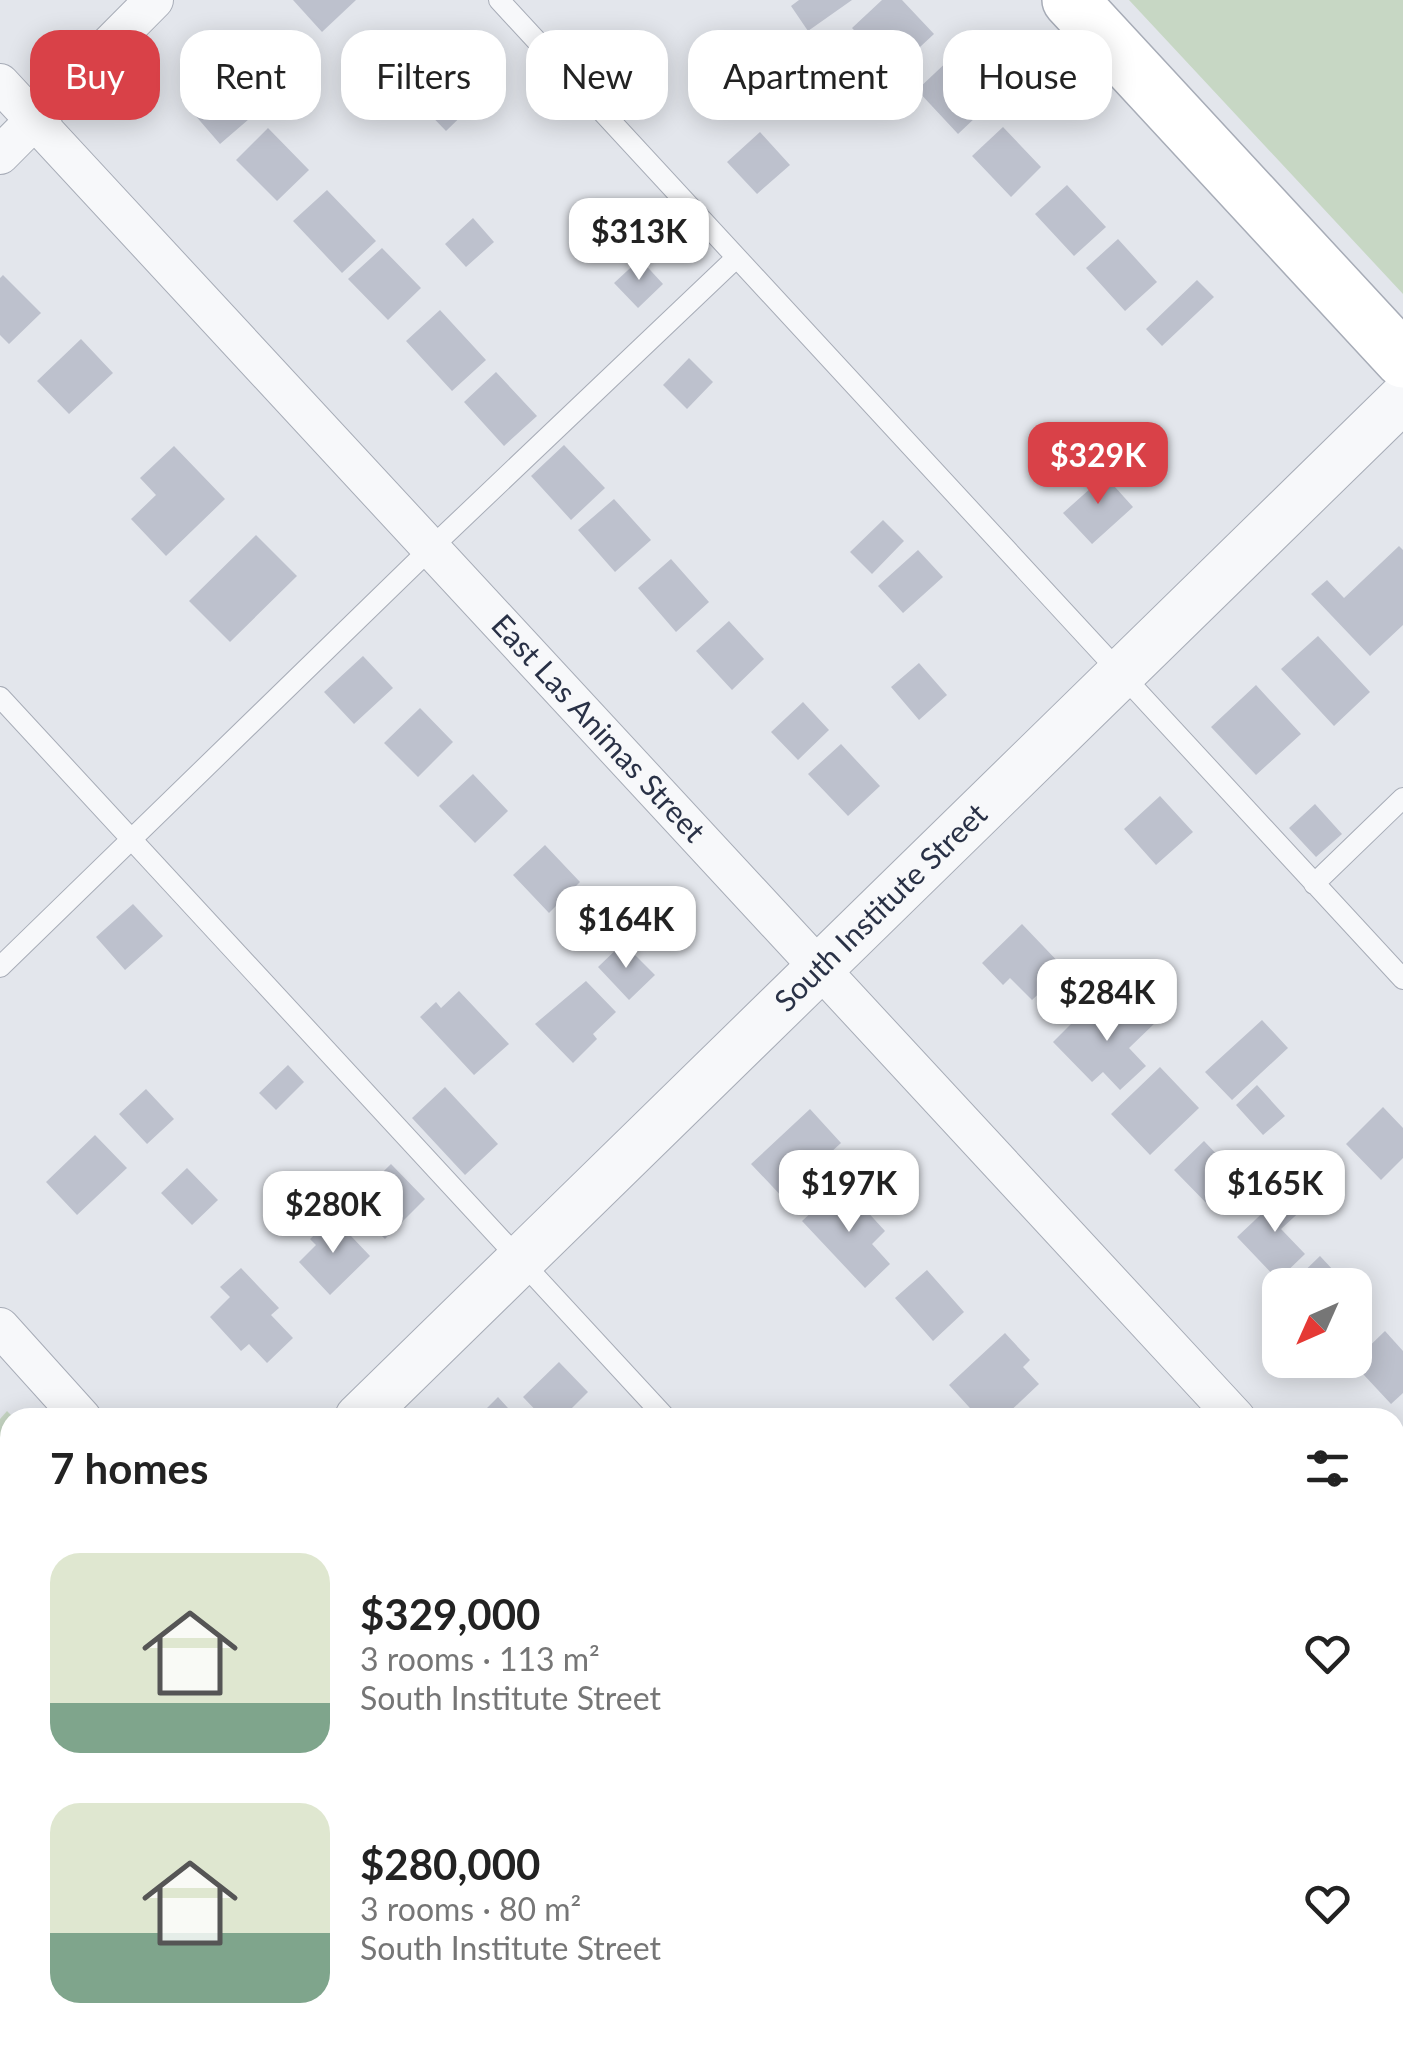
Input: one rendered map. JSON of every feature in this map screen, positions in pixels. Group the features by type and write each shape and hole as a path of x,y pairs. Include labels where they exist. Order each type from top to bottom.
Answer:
{"main road":[{"path":"1070,0 1403,360"}],"street":[{"path":"124,30 154,0"},
{"name":"East Las Animas Street","path":"0,82 30,115"},
{"path":"0,155 35,120"},
{"name":"East Las Animas Street","path":"35,120 1227,1408"},
{"name":"South Institute Street","path":"369,1408 1403,398"},
{"path":"0,1328 73,1408"}],"lane":[{"path":"499,0 1403,979"},
{"path":"0,967 736,258"},
{"path":"0,697 657,1408"},
{"path":"1314,884 1403,798"}],"green space":[{"path":"1129,0 1403,0 1403,294"}],"building":[{"path":"293,0 356,0 322,32"},
{"path":"799,0 852,0 809,30 791,6"},
{"path":"882,0 902,0 934,34 923,44 923,30 852,28"},
{"path":"943,65 943,118 923,96 923,84"},
{"path":"199,120 248,120 220,144"},
{"path":"435,120 457,120 446,131"},
{"path":"945,120 973,120 958,134"},
{"path":"1003,127 1041,167 1011,197 972,156"},
{"path":"268,128 309,170 277,201 236,160"},
{"path":"760,132 790,165 757,194 727,162"},
{"path":"1067,185 1106,227 1074,256 1035,214"},
{"path":"327,190 376,241 342,273 293,221"},
{"path":"473,218 494,242 466,267 445,244"},
{"path":"1118,239 1157,282 1125,311 1086,268"},
{"path":"382,248 421,288 388,320 348,279"},
{"path":"640,259 663,284 638,308 614,283"},
{"path":"3,275 41,313 9,344 0,335"},
{"path":"1197,280 1214,297 1162,346 1146,329"},
{"path":"440,310 486,360 452,391 406,341"},
{"path":"81,339 113,373 69,414 37,381"},
{"path":"689,358 713,382 687,409 663,385"},
{"path":"496,372 537,416 504,446 464,402"},
{"path":"564,445 605,488 571,520 531,476"},
{"path":"174,446 225,499 166,556 131,519 156,495 140,478"},
{"path":"1097,467 1133,507 1092,544 1063,513 1092,487 1085,478"},
{"path":"614,499 651,540 615,572 578,530"},
{"path":"883,520 904,541 872,574 850,552"},
{"path":"256,535 297,576 230,642 189,601"},
{"path":"1399,546 1403,550 1403,625 1370,656 1311,594 1327,580 1344,598"},
{"path":"918,550 943,577 903,613 878,586"},
{"path":"671,559 709,602 676,632 638,588"},
{"path":"729,621 764,659 732,690 696,651"},
{"path":"1318,636 1370,692 1334,726 1281,669"},
{"path":"363,656 393,688 354,724 324,692"},
{"path":"919,663 947,695 919,720 891,687"},
{"path":"1256,685 1301,734 1256,775 1211,727"},
{"path":"803,702 829,730 798,760 771,732"},
{"path":"420,708 453,742 418,777 384,743"},
{"path":"841,744 880,786 848,816 808,774"},
{"path":"473,774 508,811 475,843 439,806"},
{"path":"1160,796 1193,832 1156,865 1124,829"},
{"path":"1315,804 1342,834 1316,857 1289,828"},
{"path":"545,845 580,882 549,913 513,875"},
{"path":"133,904 163,936 125,970 96,937"},
{"path":"1022,924 1065,969 1032,1000 1010,978 1003,985 982,963"},
{"path":"623,943 655,975 629,1000 598,967"},
{"path":"586,981 616,1012 593,1034 597,1039 573,1063 535,1024"},
{"path":"459,991 509,1044 474,1075 420,1017 436,1002 441,1008"},
{"path":"1134,999 1156,1022 1129,1048 1146,1066 1120,1090 1103,1072 1092,1082 1053,1042 1086,1009 1104,1028"},
{"path":"1262,1020 1288,1048 1232,1100 1205,1072"},
{"path":"288,1065 304,1082 276,1110 259,1093"},
{"path":"1160,1067 1199,1108 1150,1155 1111,1114"},
{"path":"1257,1085 1285,1116 1263,1135 1236,1105"},
{"path":"445,1087 498,1144 465,1175 412,1118"},
{"path":"146,1089 174,1119 147,1144 119,1114"},
{"path":"1383,1107 1403,1128 1403,1158 1381,1180 1346,1144"},
{"path":"810,1109 841,1143 807,1174 812,1180 787,1202 751,1164"},
{"path":"95,1135 127,1168 77,1215 46,1182"},
{"path":"1204,1141 1245,1184 1215,1212 1174,1170"},
{"path":"391,1164 425,1199 385,1239 350,1204"},
{"path":"187,1168 218,1200 192,1225 161,1193"},
{"path":"842,1184 885,1231 872,1244 890,1264 865,1288 802,1221"},
{"path":"1289,1188 1306,1206 1281,1229 1305,1254 1290,1268 1267,1268 1237,1237"},
{"path":"333,1217 370,1256 330,1295 299,1262 316,1245 310,1239"},
{"path":"1320,1256 1331,1268 1308,1268"},
{"path":"241,1268 279,1308 271,1315 293,1338 267,1363 249,1344 241,1351 210,1317 230,1297 220,1287"},
{"path":"927,1270 964,1312 933,1341 895,1298"},
{"path":"1385,1331 1403,1351 1403,1393 1391,1404 1367,1378 1372,1378 1372,1344"},
{"path":"1005,1333 1030,1360 1023,1367 1039,1384 1014,1408 970,1408 949,1385"},
{"path":"559,1362 588,1392 572,1408 533,1408 523,1397"},
{"path":"498,1397 508,1408 487,1408"}]}
